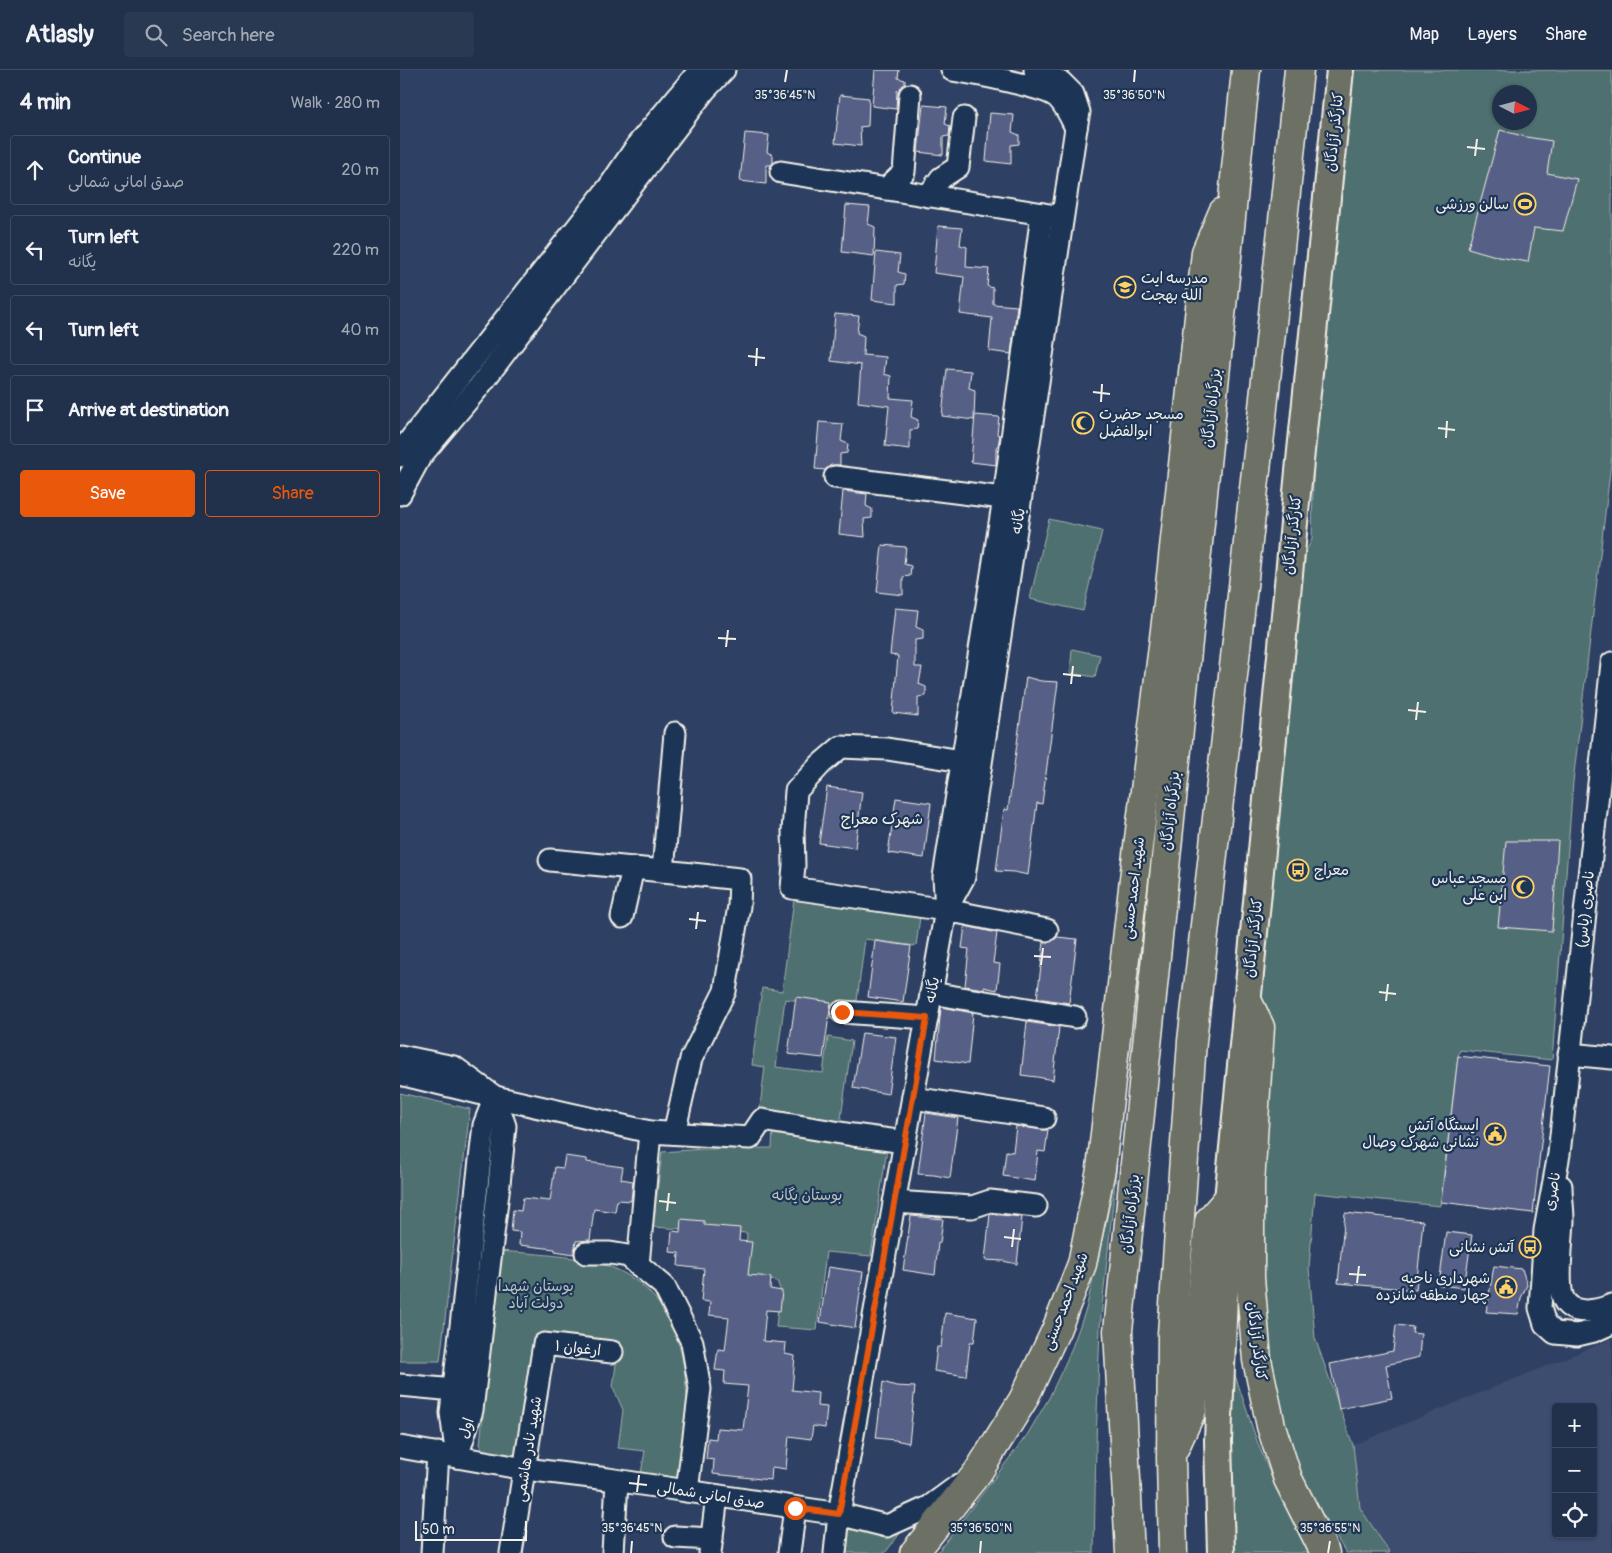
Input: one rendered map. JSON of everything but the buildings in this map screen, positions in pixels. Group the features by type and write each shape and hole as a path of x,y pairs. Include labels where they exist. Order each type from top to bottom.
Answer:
{"highway":[{"name":"بزرگراه آزادگان","path":"1130,1553 1118,1331 1246,70"},
{"path":"1173,1553 1171,1458 1172,1334 1192,1041 1299,70"},
{"name":"شهید احمدحسنی","path":"914,1553 978,1472 1023,1400 1056,1330 1082,1264 1101,1169 1166,622 1206,252 1234,183"},
{"name":"کنارگذر آزادگان","path":"1247,1000 1260,1028 1250,1184 1250,1278 1257,1360 1271,1426 1288,1479 1325,1553"},
{"path":"1171,1458 1192,1410 1209,1222 1228,1199"}],"main road":[{"name":"کنارگذر آزادگان","path":"1221,1553 1218,1441 1228,1199 1340,70"}],"street":[{"path":"400,456 406,445 609,187 638,144 700,70"},
{"path":"400,494 420,457 478,388 705,90 724,70"},
{"path":"952,70 1038,89 1057,97 1070,115 1076,128"},
{"name":"یگانه","path":"835,1553 839,1514 946,910 944,877 962,761 1013,499 1064,217 1079,112 1073,94 1061,82 1035,70"},
{"path":"886,189 904,172 910,95"},
{"path":"928,196 940,178 958,167 964,118"},
{"path":"781,172 1064,217"},
{"name":"یگانه","path":"946,910 964,877 1013,499 1042,214"},
{"path":"835,477 1013,499"},
{"name":"ناصری (یاس)","path":"1559,1154 1569,1054 1605,787 1612,665"},
{"path":"662,871 675,733"},
{"path":"962,761 887,749 841,747 821,764 796,791 792,888 946,910 1047,930"},
{"path":"550,860 740,879 738,906 724,991 691,1059 674,1134"},
{"path":"622,917 634,868"},
{"path":"931,993 1075,1017"},
{"path":"842,1012 927,1018"},
{"path":"1569,1054 1612,1058"},
{"path":"400,1056 454,1067 495,1097"},
{"path":"400,1074 650,1132 750,1138 762,1120 905,1142"},
{"name":"اول","path":"447,1455 484,1125 495,1097"},
{"name":"اول","path":"447,1455 472,1410 505,1126 495,1097"},
{"path":"913,1098 1044,1118"},
{"path":"638,1265 650,1132"},
{"name":"ناصری","path":"1559,1154 1563,1218 1561,1282 1564,1299 1572,1308 1586,1311 1604,1309 1612,1305"},
{"name":"ناصری","path":"1559,1154 1545,1230 1540,1308 1545,1324 1555,1333 1578,1335 1594,1331 1612,1323"},
{"path":"894,1202 972,1206 990,1201 1036,1206"},
{"path":"586,1253 610,1253 628,1256 664,1286 692,1342 700,1389 687,1491"},
{"name":"ارغوان ۱","path":"544,1344 612,1352"},
{"name":"شهید نادر هاشمی","path":"511,1553 544,1344"},
{"path":"400,1384 454,1390"},
{"name":"صدق امانی شمالی","path":"400,1447 525,1469 839,1514 887,1526 929,1507 978,1472"},
{"path":"432,1553 447,1455"},
{"path":"613,1553 617,1481"},
{"path":"675,1537 711,1546 717,1496"},
{"path":"789,1553 795,1508"}],"shaded area":[{"path":"1612,1339 1612,1553 1390,1553 1360,1508 1353,1445"}],"green space":[{"path":"1352,70 1612,70 1612,455 1573,782 1552,1060 1460,1050 1440,1206 1315,1193 1309,1268 1315,1338 1353,1445 1360,1508 1390,1553 1346,1553 1308,1490 1293,1452 1264,1349 1259,1009 1301,580 1305,553 1312,539 1314,428"},
{"path":"1049,519 1102,531 1083,611 1030,599"},
{"path":"1072,649 1100,655 1095,677 1070,673"},
{"path":"794,899 920,917 916,946 865,939 856,1008 785,999 776,1067 823,1073 828,1037 852,1041 840,1125 759,1114 765,1067 752,1065 762,988 782,991"},
{"path":"400,1093 470,1109 440,1361 400,1361"},
{"name":"بوستان یگانه","path":"773,1129 887,1149 871,1256 826,1252 817,1330 776,1327 780,1289 777,1281 745,1277 747,1233 653,1227 662,1152 703,1149 772,1148"},
{"path":"1117,1165 1100,1327 1094,1553 937,1553 1027,1435 1049,1398 1070,1353 1086,1309"},
{"name":"بوستان شهدا دولت آباد","path":"500,1251 564,1257 602,1264 620,1271 636,1281 650,1292 661,1306 677,1338 682,1356 687,1392 678,1481 641,1473 645,1451 618,1448 623,1410 613,1387 618,1349 546,1334 522,1459 483,1451 480,1444"},
{"path":"1230,1360 1257,1441 1275,1486 1308,1553 1233,1553 1230,1483"},
{"path":"846,1525 904,1528 885,1553 842,1553"}],"place":[{"name":"سالن ورزشی","path":"1525,204"},
{"name":"مدرسه ایت الله بهجت","path":"1125,287"},
{"name":"مسجد حضرت ابوالفضل","path":"1083,423"},
{"name":"معراج","path":"1298,870"},
{"name":"مسجد عباس ابن علی","path":"1523,887"},
{"name":"ایستگاه آتش نشانی شهرک وصال","path":"1495,1134"},
{"name":"آتش نشانی","path":"1530,1247"},
{"name":"شهرداری ناحیه چهار منطقه شانزده","path":"1506,1287"}],"district":[{"name":"شهرک معراج","path":"882,818"}],"route":[{"path":"795,1508 839,1514 927,1018 842,1012"}]}
